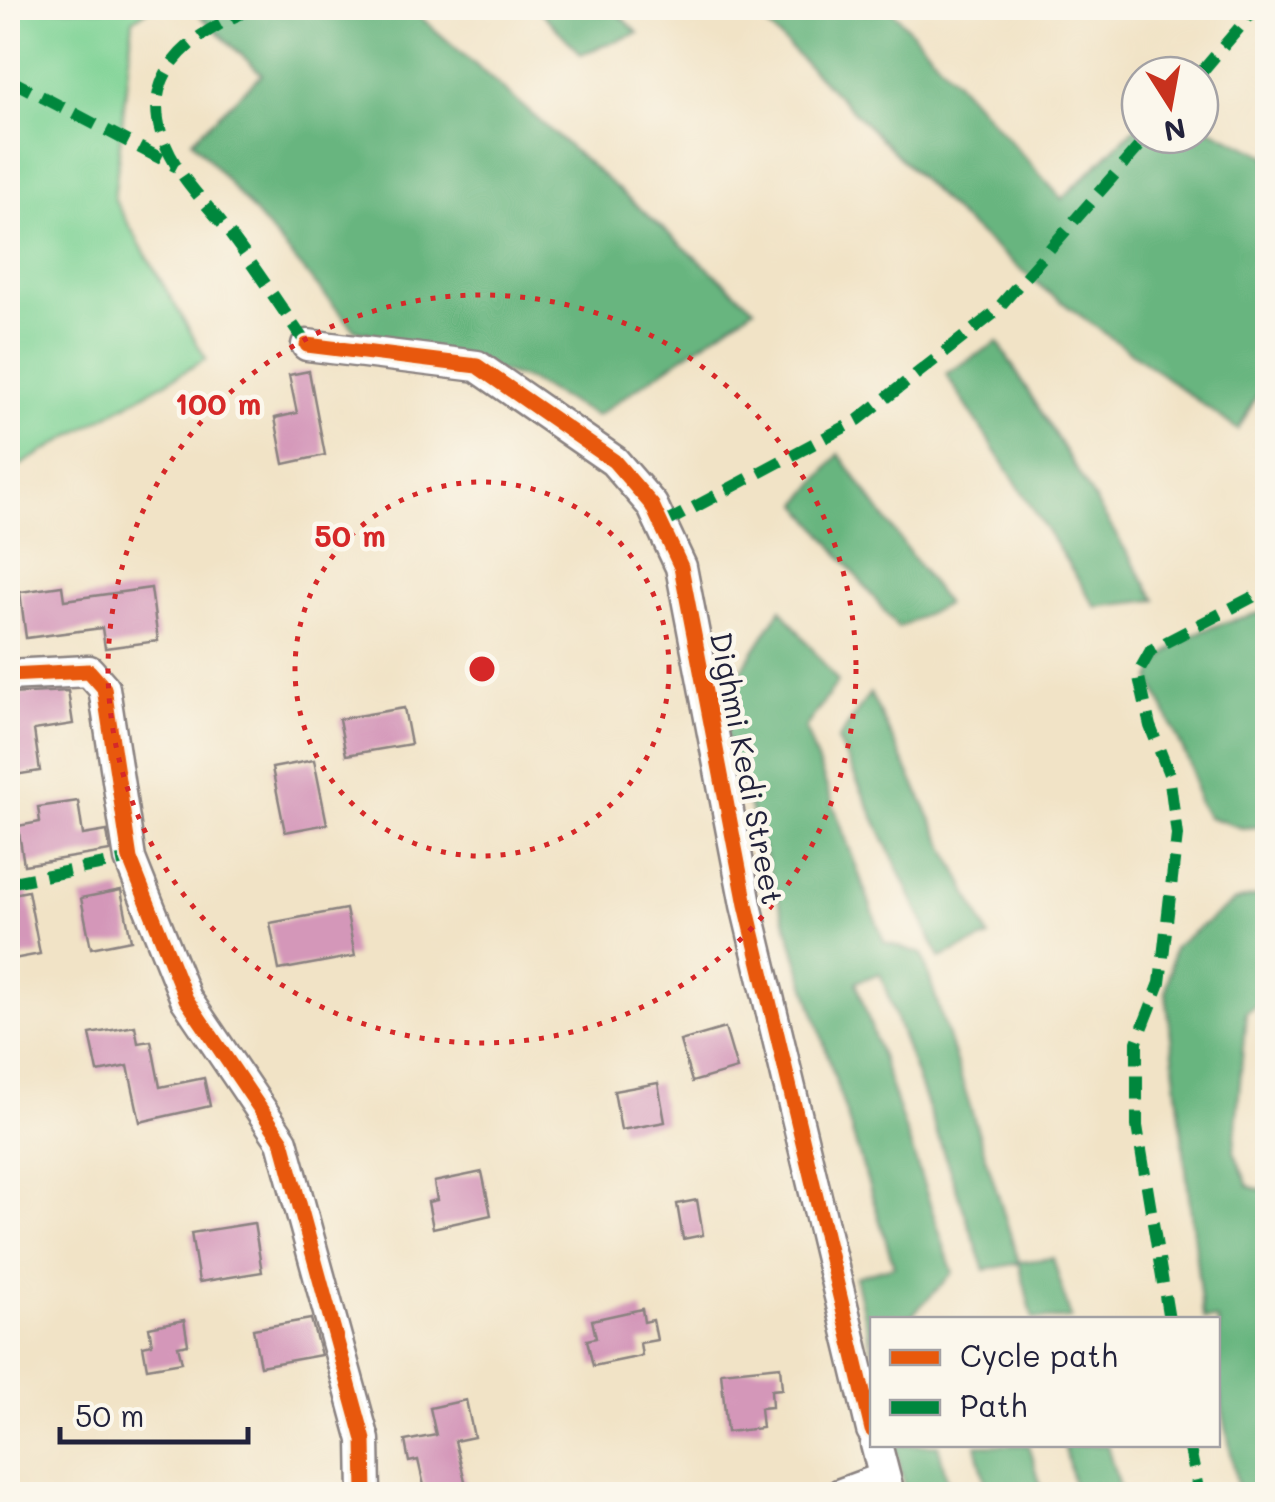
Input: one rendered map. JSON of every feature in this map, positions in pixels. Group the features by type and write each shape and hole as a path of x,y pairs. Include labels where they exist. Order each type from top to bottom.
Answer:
{"street":[{"name":"Dighmi Kedi Street","path":"307,344 477,366 614,461 652,505 681,567 746,904 870,1422"},
{"path":"8,675 89,671 104,688 130,859 186,999 282,1142 364,1440 365,1494"},
{"path":"840,1494 886,1486 877,1447"}],"green space":[{"path":"8,8 150,8 133,20 114,199 206,359 8,472"},
{"path":"192,8 410,8 754,308 596,416 526,379 355,330 192,140 262,74"},
{"path":"537,8 612,8 638,33 581,54"},
{"path":"750,8 890,8 1062,199 1120,142 1120,155 1220,155 1220,134 1267,156 1267,377 1238,430 1044,289 961,219"},
{"path":"998,342 1156,600 1096,607 946,374"},
{"path":"839,454 946,604 898,628 799,504"},
{"path":"781,609 838,682 805,728 884,942 922,954 1019,1262 1053,1258 1070,1317 1032,1317 1019,1263 985,1270 880,973 856,982 953,1273 910,1317 870,1317 870,1341 855,1277 894,1266 718,707"},
{"path":"1267,611 1267,826 1242,828 1208,817 1198,802 1191,767 1151,680 1159,664 1183,641 1199,632"},
{"path":"870,693 989,937 940,958 838,740"},
{"path":"1268,896 1267,999 1246,1012 1234,1151 1248,1186 1267,1192 1268,1494 1239,1494 1220,1396 1220,1317 1204,1317 1202,1311 1166,992 1174,947 1233,902"},
{"path":"895,1447 939,1447 951,1494 906,1494"},
{"path":"976,1447 1030,1447 1043,1494 988,1494"},
{"path":"1064,1447 1108,1447 1121,1494 1076,1494"}],"building":[{"path":"309,371 325,455 284,464 275,418 297,413 289,375"},
{"path":"62,586 64,600 151,588 158,641 105,648 102,628 26,638 20,592"},
{"path":"68,691 73,724 34,730 40,771 8,776 8,694"},
{"path":"404,708 411,744 346,755 339,719"},
{"path":"314,760 327,824 285,832 272,768"},
{"path":"78,801 83,835 107,831 110,851 24,865 18,826 40,822 38,807"},
{"path":"121,890 131,940 91,948 81,898"},
{"path":"28,891 40,954 8,960 8,895"},
{"path":"346,909 355,956 279,970 270,923"},
{"path":"135,1026 138,1043 151,1041 160,1087 204,1078 210,1106 140,1122 128,1066 98,1072 90,1034"},
{"path":"725,1028 737,1069 692,1082 680,1041"},
{"path":"658,1083 665,1122 621,1130 614,1091"},
{"path":"482,1172 491,1215 433,1228 428,1202 437,1200 434,1182"},
{"path":"697,1200 703,1235 683,1239 677,1204"},
{"path":"254,1223 262,1272 199,1282 191,1233"},
{"path":"642,1309 644,1322 653,1320 657,1340 640,1343 642,1356 593,1366 587,1340 596,1338 592,1320"},
{"path":"311,1319 321,1355 260,1366 253,1329"},
{"path":"184,1320 188,1344 178,1346 182,1362 147,1368 143,1346 152,1344 149,1327"},
{"path":"780,1366 782,1389 771,1390 772,1407 760,1408 762,1428 727,1432 721,1372"},
{"path":"466,1400 474,1437 455,1441 467,1489 426,1494 418,1460 409,1462 405,1441 436,1435 430,1408"}],"marked path":[{"path":"254,8 203,34 183,51 168,69 159,90 157,114 179,170 237,244 307,345"},
{"path":"1216,55 1256,8"},
{"path":"8,79 177,167"},
{"path":"661,525 858,420 993,314 1132,155"},
{"path":"1169,1317 1137,1126 1137,1042 1160,983 1177,835 1169,774 1150,726 1138,673 1151,650 1268,589"},
{"path":"8,883 130,859"},
{"path":"1190,1447 1199,1494"}],"cycle path":[{"path":"307,345 477,366 614,461 652,505 681,567 746,905 870,1422"},
{"path":"8,675 89,671 104,688 130,859 186,999 282,1141 364,1440 365,1494"}]}
